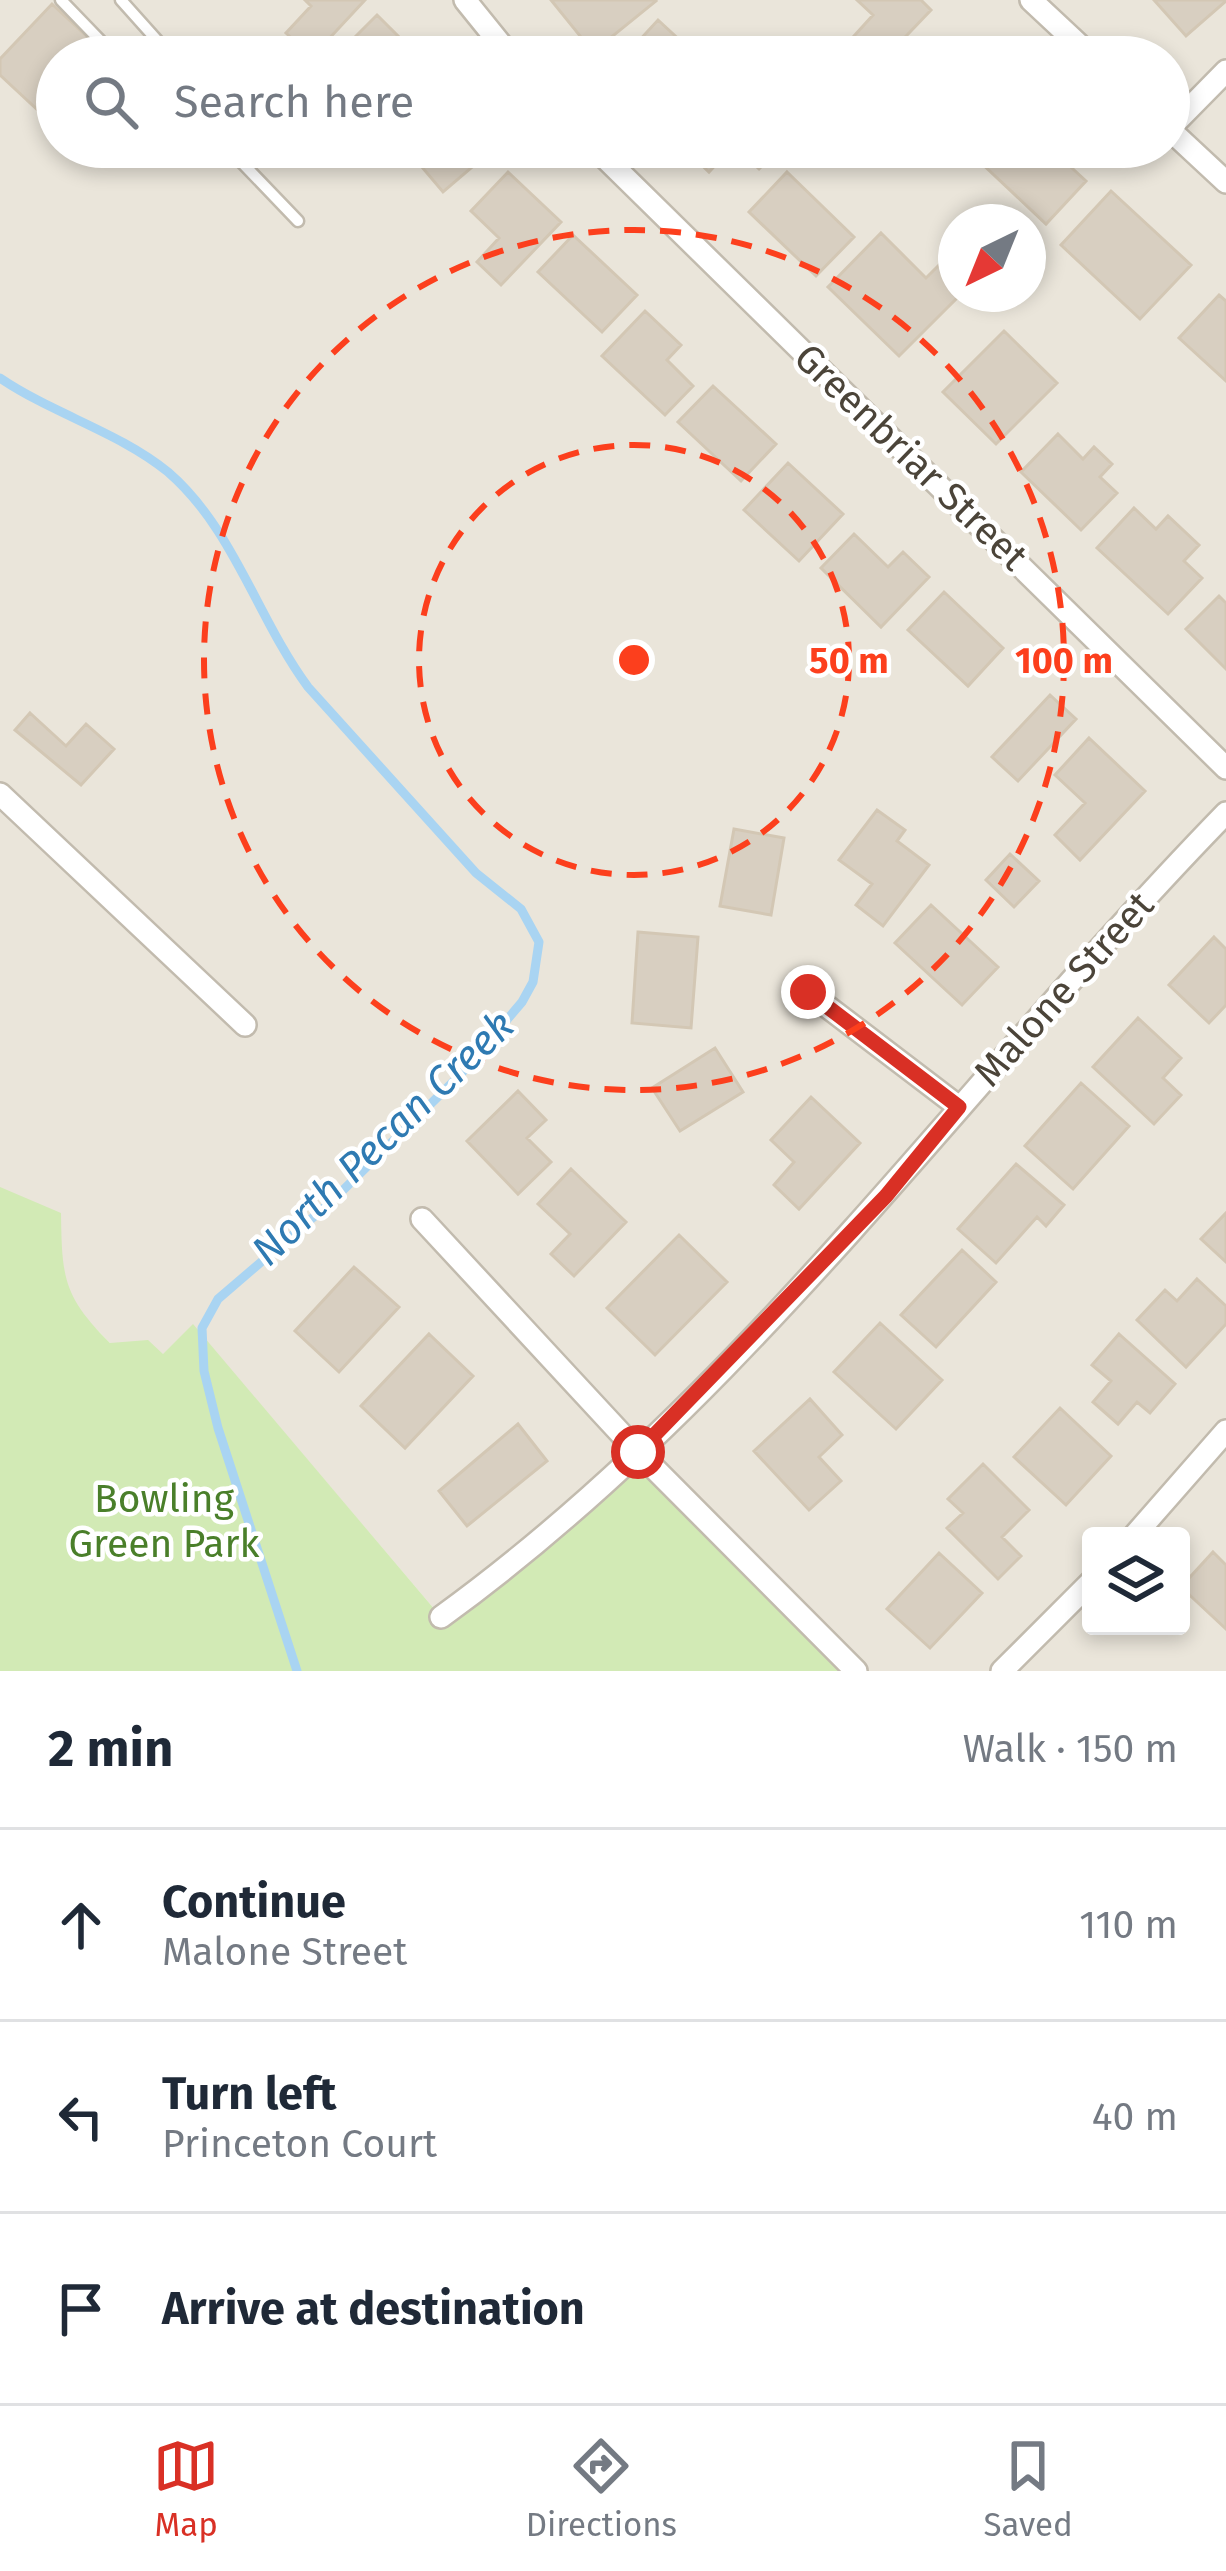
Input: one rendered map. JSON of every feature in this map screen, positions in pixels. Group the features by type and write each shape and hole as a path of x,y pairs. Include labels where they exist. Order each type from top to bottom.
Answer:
{"street":[{"path":"465,0 495,36"},
{"path":"1031,0 1070,36"},
{"path":"1190,108 1226,71"},
{"path":"1190,149 1226,182"},
{"name":"Greenbriar Street","path":"615,168 1226,768"},
{"path":"0,794 245,1024"},
{"name":"Malone Street","path":"441,1617 577,1514 638,1452 871,1213 1115,926 1226,813"},
{"path":"808,992 959,1107"},
{"path":"422,1219 638,1452 856,1671"},
{"path":"1143,1527 1222,1443"},
{"path":"1002,1671 1082,1591"}],"lane":[{"path":"61,0 96,36"},
{"path":"121,0 153,36"},
{"path":"247,168 298,221"}],"shaded area":[{"path":"0,0 1226,0 1226,1671 856,1671 441,1617 193,1325 142,1375 0,1232"}],"green space":[{"name":"Bowling Green Park","path":"0,1187 61,1213 68,1285 83,1312 110,1343 148,1340 163,1354 193,1324 441,1617 638,1452 856,1671 0,1671"}],"building":[{"path":"305,0 365,0 332,36 289,36 286,33 311,6"},
{"path":"551,0 656,1 613,36 580,36"},
{"path":"857,0 921,0 931,10 906,36 854,36 873,15"},
{"path":"1154,0 1226,0 1226,1 1186,36"},
{"path":"52,4 86,36 36,36 36,108 0,75 0,59"},
{"path":"377,15 398,36 356,36"},
{"path":"658,20 675,36 643,36"},
{"path":"423,168 471,168 443,192"},
{"path":"986,168 1072,168 1086,181 1046,224 1046,204 1025,204"},
{"path":"508,172 561,222 501,285 477,262 499,238 471,211"},
{"path":"787,172 854,237 816,276 749,212"},
{"path":"1111,191 1191,265 1140,319 1061,245"},
{"path":"881,233 926,278 938,266 938,312 943,312 899,356 828,287"},
{"path":"573,235 637,295 602,332 538,272"},
{"path":"1219,295 1226,301 1226,381 1179,338"},
{"path":"645,311 681,345 667,360 693,386 665,415 602,356"},
{"path":"1004,331 1057,383 996,444 943,392"},
{"path":"713,386 776,444 741,481 678,422"},
{"path":"1058,434 1083,459 1094,447 1112,464 1100,477 1117,493 1081,530 1021,472"},
{"path":"788,463 843,514 799,561 744,510"},
{"path":"1134,508 1156,529 1168,516 1199,545 1184,561 1202,578 1168,614 1097,548"},
{"path":"854,534 888,567 903,552 929,577 881,627 821,568"},
{"path":"944,592 1003,648 968,686 908,630"},
{"path":"1219,596 1226,603 1226,669 1186,629"},
{"path":"1050,695 1076,719 1018,781 992,757"},
{"path":"30,713 66,746 86,724 114,749 81,785 15,730"},
{"path":"1089,738 1145,791 1080,860 1055,835 1085,803 1055,775"},
{"path":"877,810 905,830 897,841 929,865 883,926 856,905 872,884 839,860"},
{"path":"734,829 784,838 771,915 720,906"},
{"path":"1010,854 1039,881 1014,907 986,880"},
{"path":"931,905 998,967 962,1005 895,943"},
{"path":"638,932 698,937 691,1028 632,1023"},
{"path":"1214,937 1226,949 1226,1005 1209,1023 1169,985"},
{"path":"1138,1018 1181,1058 1163,1078 1181,1095 1154,1124 1093,1067"},
{"path":"715,1048 743,1092 680,1131 652,1088"},
{"path":"1081,1083 1129,1126 1073,1189 1025,1146"},
{"path":"518,1091 546,1120 527,1138 551,1162 518,1194 467,1141"},
{"path":"811,1097 860,1143 799,1209 774,1185 794,1162 771,1140"},
{"path":"1016,1164 1064,1205 1046,1226 1037,1217 996,1263 958,1229"},
{"path":"571,1169 626,1222 574,1276 551,1254 570,1234 538,1204"},
{"path":"1226,1213 1226,1262 1201,1239"},
{"path":"679,1235 727,1282 655,1355 607,1308"},
{"path":"962,1250 996,1282 936,1347 901,1315"},
{"path":"354,1267 399,1307 339,1372 295,1331"},
{"path":"1197,1279 1226,1306 1226,1324 1186,1367 1137,1320 1165,1290 1177,1301"},
{"path":"880,1323 942,1380 896,1429 834,1372"},
{"path":"429,1334 473,1376 405,1448 361,1406"},
{"path":"1119,1334 1175,1384 1150,1413 1137,1402 1118,1424 1093,1402 1111,1381 1092,1365"},
{"path":"810,1399 842,1435 819,1457 841,1481 809,1510 754,1451"},
{"path":"1060,1408 1111,1456 1066,1505 1014,1457"},
{"path":"518,1424 547,1461 467,1526 439,1491"},
{"path":"983,1464 1029,1510 1002,1537 1021,1556 998,1579 947,1528 963,1513 948,1499"},
{"path":"1213,1552 1226,1565 1226,1629 1190,1595 1190,1577"},
{"path":"939,1553 982,1593 930,1648 887,1609"}],"waterway":[{"name":"North Pecan Creek","path":"0,378 149,458 191,495 228,547 308,687 476,873 521,909 539,942 533,982 522,1002 460,1075 331,1202 218,1299 202,1328 204,1371 218,1428 297,1671"}],"route":[{"path":"638,1452 825,1262 959,1107 808,992"}]}
